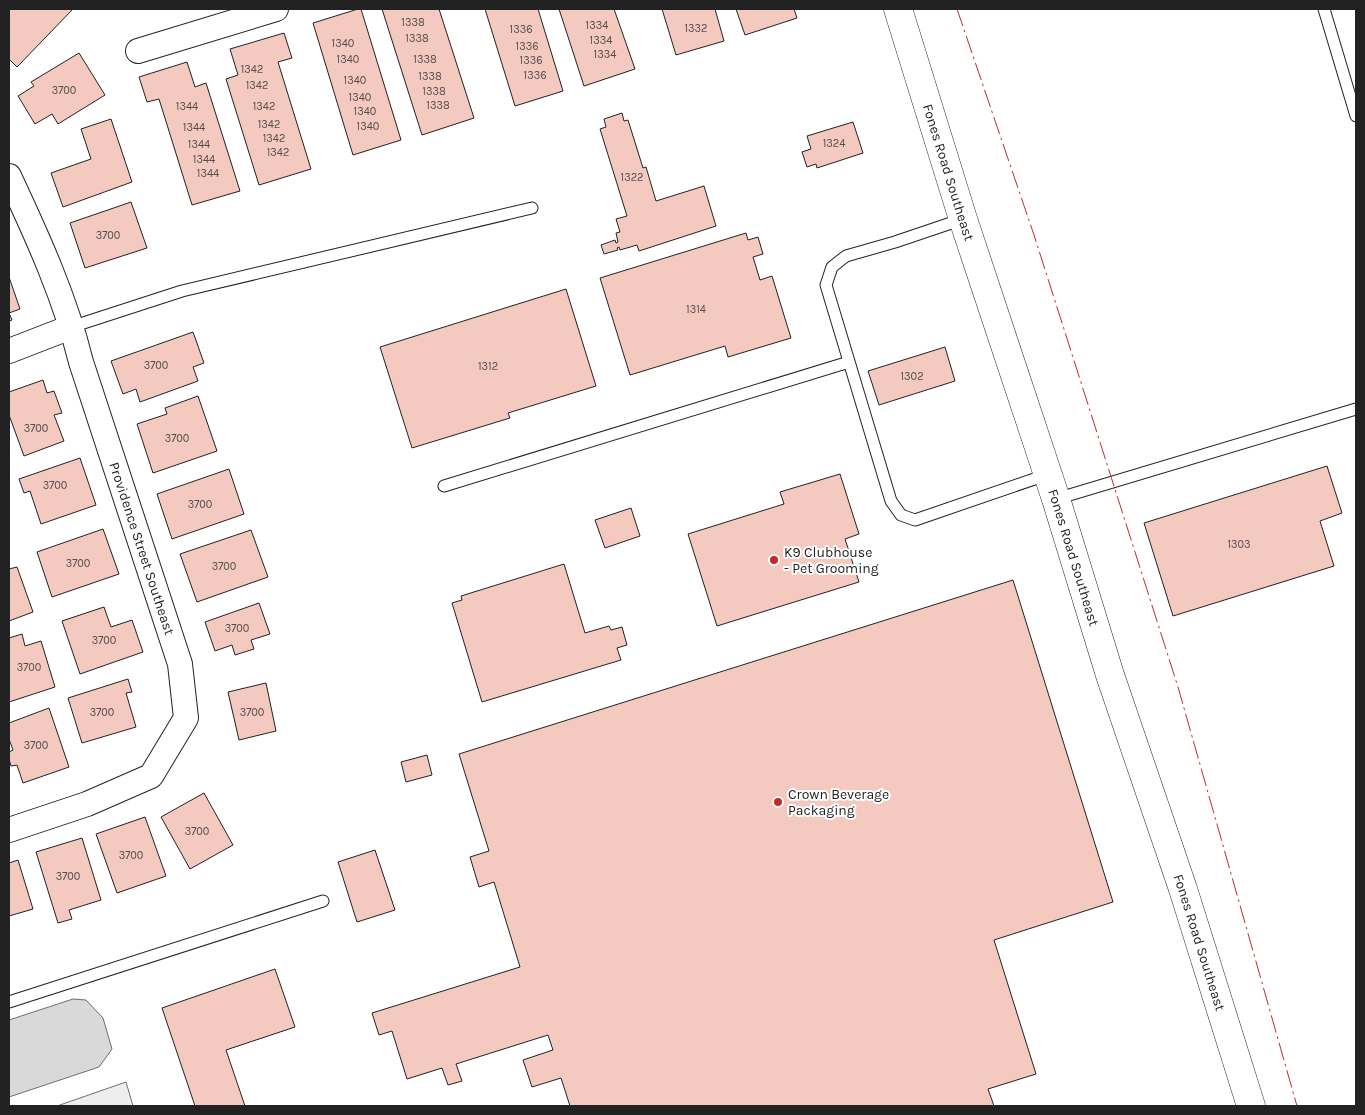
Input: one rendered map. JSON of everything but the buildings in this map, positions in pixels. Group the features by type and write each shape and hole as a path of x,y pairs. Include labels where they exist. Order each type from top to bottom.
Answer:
{"street":[{"path":"138,51 276,9"},
{"name":"Fones Road Southeast","path":"898,9 963,219 1051,487 1110,675 1183,889 1251,1106"},
{"name":"Providence Street Southeast","path":"9,176 57,284 180,664 186,718 151,776 87,804 9,830"},
{"path":"9,352 71,328"}],"lane":[{"path":"1324,9 1356,116"},
{"path":"71,328 182,291 532,208"},
{"path":"963,219 846,256 832,267 826,285 891,501 901,516 915,520 1356,409"},
{"path":"444,486 849,362"},
{"path":"9,1002 323,901"}],"shaded area":[{"path":"73,999 86,1000 103,1018 112,1049 99,1067 9,1097 9,1020"},
{"path":"126,1082 133,1106 57,1106"}],"power":[{"path":"957,9 1034,235 1178,687 1297,1106"}],"place":[{"name":"K9 Clubhouse - Pet Grooming","path":"774,560"},
{"name":"Crown Beverage Packaging","path":"778,802"}]}
